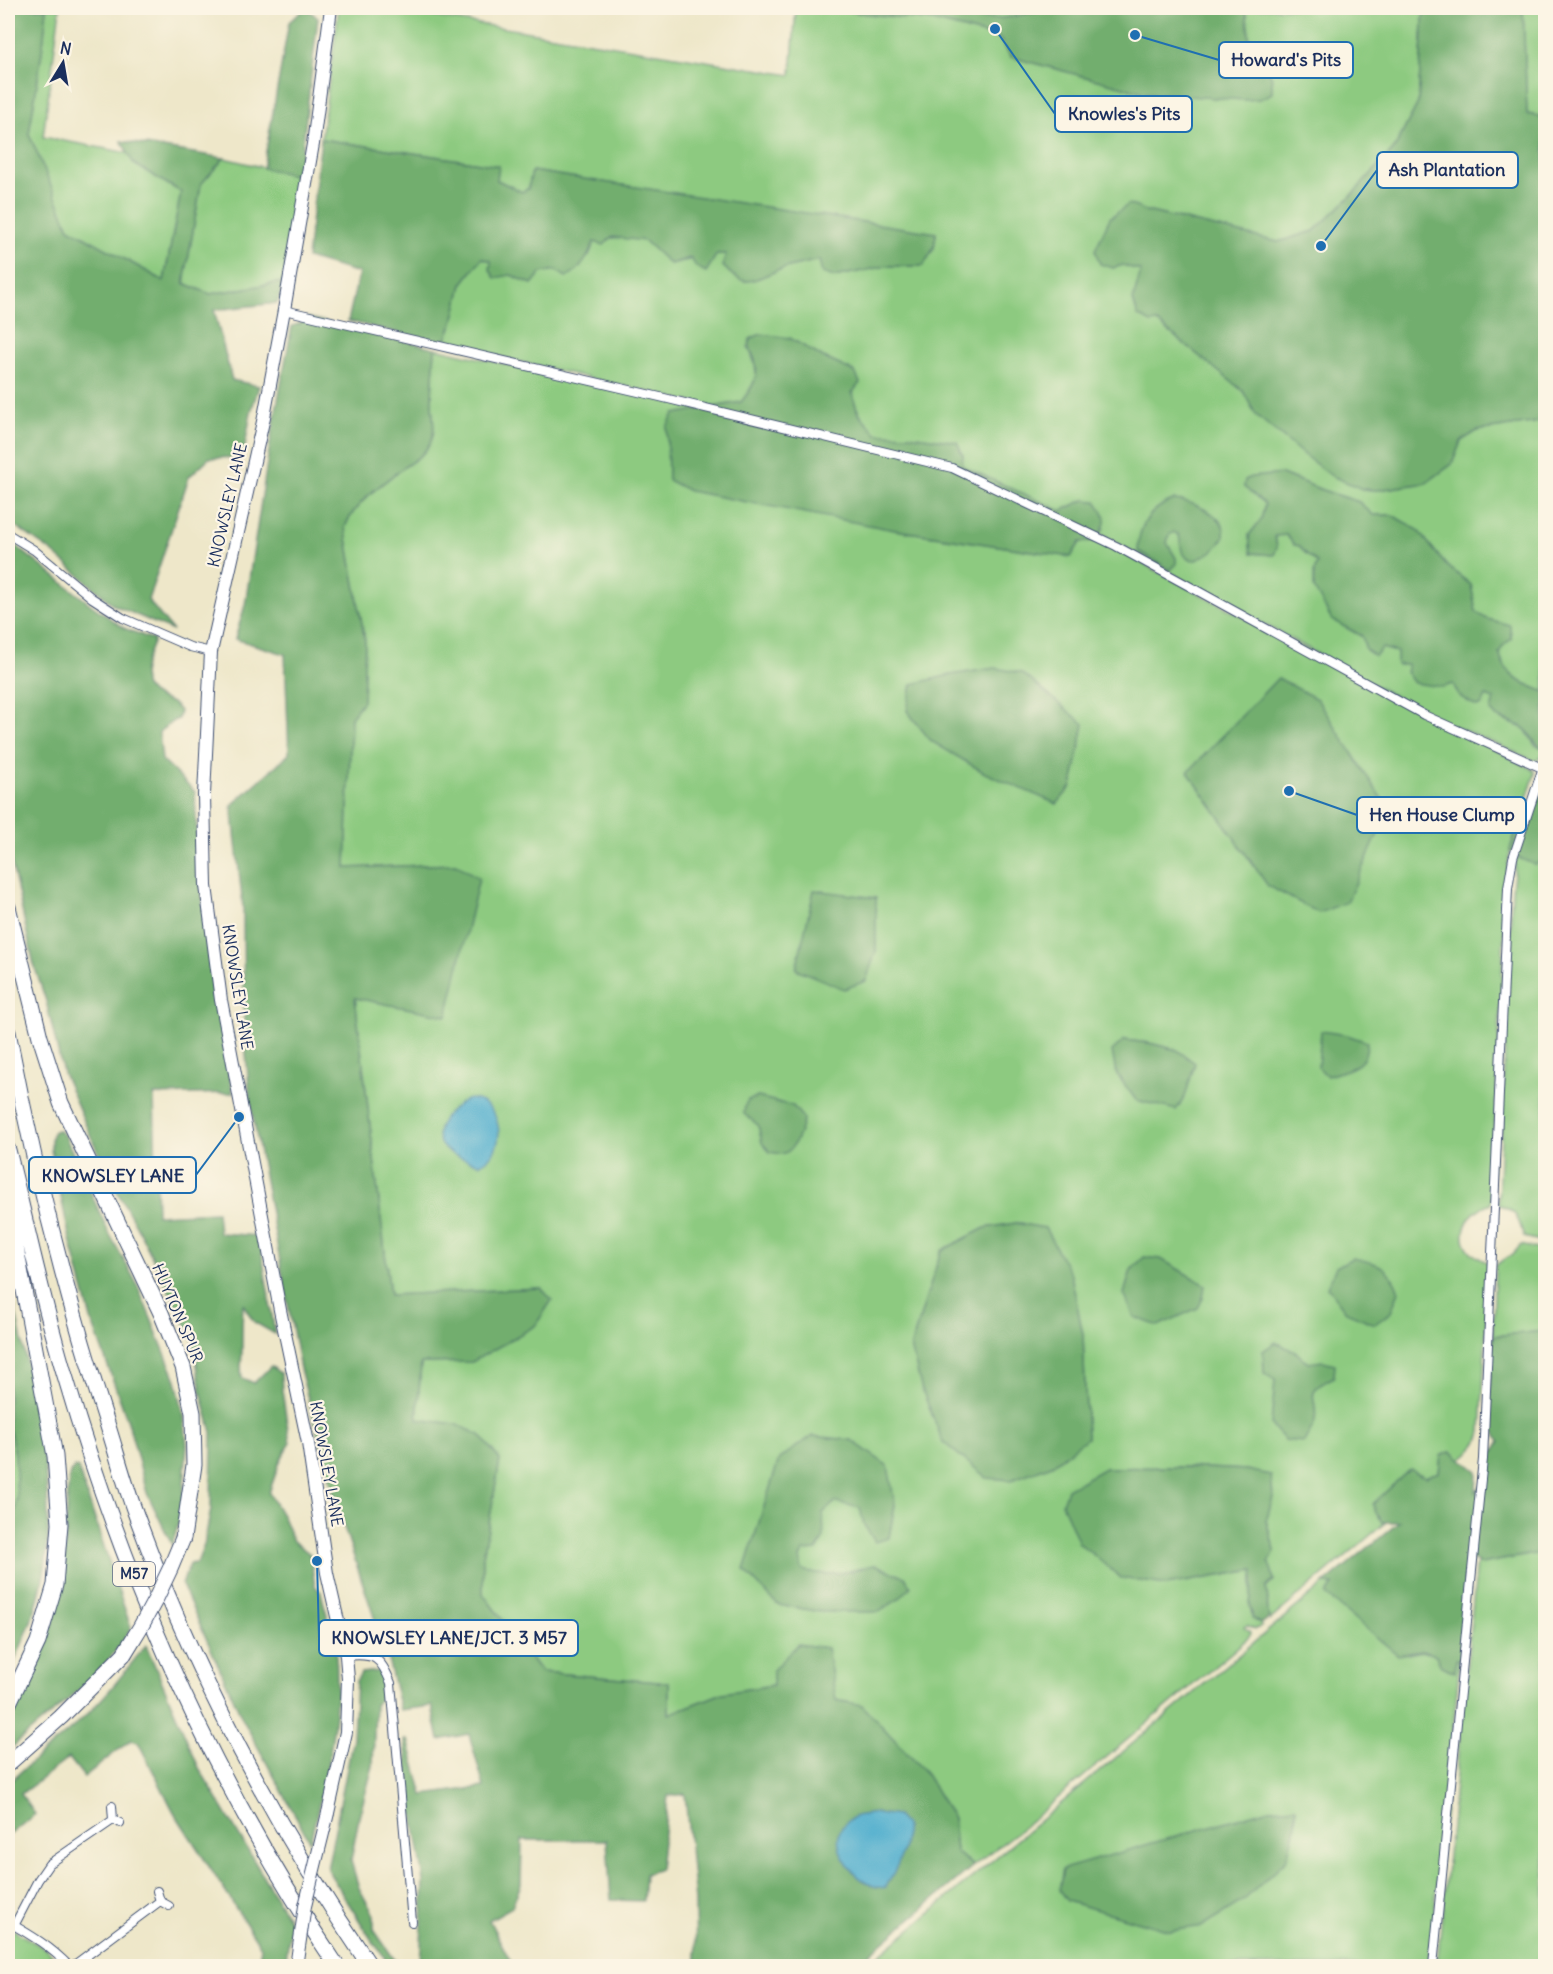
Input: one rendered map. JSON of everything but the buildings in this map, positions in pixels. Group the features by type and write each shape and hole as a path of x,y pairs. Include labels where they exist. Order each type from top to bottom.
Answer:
{"highway":[{"name":"HUYTON SPUR","path":"8,907 40,1036 61,1102 161,1313 183,1367 193,1413 194,1465 183,1538 167,1580 148,1617 124,1654 61,1717 8,1764"},
{"name":"M57","path":"8,1032 58,1257 85,1354 135,1512 188,1640 257,1783 327,1904 370,1966"},
{"name":"M57","path":"8,1150 66,1379 114,1525 170,1665 236,1801 315,1934 338,1966"},
{"path":"8,1180 11,1221 55,1456 60,1524 55,1585 38,1642 8,1704"}],"main road":[{"name":"KNOWSLEY LANE","path":"297,1963 304,1906 346,1732 348,1696 346,1656 327,1573 308,1443 280,1310 222,1000 207,897 204,795 211,652 264,417 284,310 313,144 331,8"}],"street":[{"path":"284,310 660,397 952,468 1116,546 1424,715 1543,771"},
{"path":"8,534 34,550 106,608 123,618 190,647 211,652"},
{"path":"1433,1966 1483,1459 1508,888 1513,858 1543,771 1545,758"},
{"path":"346,1656 363,1654 375,1657 383,1664 391,1683 412,1922"},
{"path":"112,1806 117,1821 78,1843 50,1864 11,1924 39,1940 71,1966 160,1901"},
{"path":"157,1891 160,1901 169,1906"}],"green space":[{"path":"8,8 47,8 29,134 69,228 164,281 181,192 134,164 121,141 224,158 201,184 184,283 210,294 283,282 277,303 214,310 232,380 259,386 251,412 243,457 209,458 189,477 148,600 173,631 114,605 51,551 8,523"},
{"path":"47,8 60,8 43,137 128,153 134,164 181,192 164,281 69,228 29,134"},
{"path":"306,8 318,18 299,176 263,168 289,22"},
{"path":"339,8 382,8 791,75 796,8 832,8 933,21 999,38 1011,57 1252,62 1246,8 1424,8 1418,103 1394,149 1352,195 1314,231 1278,242 1129,205 1110,218 1095,251 1113,268 1123,265 1141,271 1134,299 1157,322 1243,391 1256,415 1362,489 1377,490 1426,483 1452,464 1461,441 1477,431 1545,421 1545,692 1511,675 1499,653 1511,639 1510,626 1487,619 1476,612 1471,585 1445,564 1418,530 1392,515 1373,515 1359,502 1282,474 1244,487 1265,504 1261,520 1249,535 1251,553 1274,555 1277,547 1275,535 1286,535 1317,563 1343,626 1382,648 1398,652 1408,665 1494,699 1496,717 1525,729 1535,745 1545,749 1543,755 1535,761 1431,716 1100,534 1104,528 1084,500 1061,511 961,466 910,435 877,434 856,406 853,392 855,372 822,357 748,347 756,370 751,388 741,402 713,407 444,344 453,322 462,284 482,258 491,261 511,275 531,283 541,273 555,270 589,256 594,242 627,237 648,243 670,264 727,254 723,266 731,274 745,281 820,260 834,277 886,266 923,266 934,248 936,234 533,171 528,189 522,192 497,180 498,166 321,139"},
{"path":"832,8 951,8 974,17 1000,18 1052,8 1246,8 1252,61 1268,68 1272,79 1272,93 1260,99 1245,100 1146,93 1011,57 999,38 933,21"},
{"path":"951,8 1052,8 1014,17 987,18 962,14"},
{"path":"1424,8 1523,8 1527,114 1545,117 1545,421 1477,431 1461,441 1452,464 1426,483 1377,490 1362,489 1332,476 1305,456 1256,415 1243,391 1157,322 1151,323 1138,316 1133,300 1141,271 1123,265 1113,268 1100,264 1095,250 1110,218 1129,204 1146,211 1278,242 1314,231 1352,195 1394,149 1418,103"},
{"path":"1523,8 1545,8 1545,117 1527,114"},
{"path":"321,139 499,166 497,180 522,192 528,189 532,171 936,233 934,248 923,266 886,266 834,277 822,273 819,260 773,272 751,281 739,279 723,266 726,254 717,254 706,272 696,267 691,258 670,264 645,241 612,237 604,245 594,242 583,263 566,277 555,270 541,273 532,284 511,275 495,278 490,270 491,261 482,258 462,284 453,322 444,344 348,321 359,273 307,258"},
{"path":"224,158 299,176 283,282 210,294 184,283 201,184"},
{"path":"306,317 435,348 432,396 434,431 428,448 368,496 345,527 365,641 363,701 351,717 346,868 456,864 479,878 447,1016 355,998 390,1295 541,1288 552,1300 535,1326 472,1362 421,1363 417,1419 456,1424 480,1435 500,1460 483,1557 483,1594 541,1672 669,1683 669,1714 723,1693 773,1685 773,1670 798,1644 827,1648 836,1700 862,1705 924,1771 953,1818 956,1852 973,1866 855,1966 696,1966 695,1901 685,1794 668,1796 660,1869 645,1874 643,1901 611,1900 607,1840 522,1840 521,1884 512,1907 489,1920 513,1966 420,1966 424,1881 411,1802 405,1740 408,1740 423,1795 484,1787 469,1734 439,1740 432,1706 400,1710 388,1659 338,1509 300,1369 250,1100 244,1031 243,908 232,805 289,754 285,654 235,639 245,605 271,437 292,326 301,323"},
{"path":"761,334 790,338 822,357 855,372 860,383 852,393 858,413 877,434 910,435 957,442 963,455 962,466 1061,511 1084,500 1096,501 1105,517 1102,530 1095,541 1080,542 1071,557 895,530 689,491 668,480 667,427 674,414 741,402 752,387 756,376 756,364 750,339"},
{"path":"435,348 700,409 667,428 668,480 895,530 1071,557 1080,542 1096,539 1534,770 1535,774 1511,846 1507,870 1491,1203 1471,1216 1464,1230 1464,1238 1472,1253 1489,1263 1481,1432 1478,1441 1461,1459 1452,1452 1441,1456 1439,1472 1425,1477 1383,1522 1386,1522 1270,1620 1266,1588 1274,1580 1269,1562 1275,1551 1266,1520 1273,1497 1247,1470 1183,1467 1105,1468 1166,1585 1254,1570 1250,1605 1253,1619 1261,1624 1261,1627 1255,1629 1247,1625 1244,1627 1250,1632 1249,1637 1232,1652 1016,1833 973,1866 956,1852 953,1818 836,1700 773,1685 723,1693 669,1714 669,1683 541,1672 483,1594 483,1557 500,1460 480,1435 456,1424 417,1420 421,1363 472,1362 541,1288 390,1295 355,997 456,864 346,868 351,717 363,701 365,641 345,527 368,496 428,448 434,431 432,396","holes":["1124,1040 1177,1050 1136,1100 1132,1093","1023,1223 1071,1275 1083,1335 1087,1438 911,1346 941,1251 985,1228"]},
{"path":"1282,474 1359,502 1373,515 1392,515 1418,530 1445,564 1471,585 1476,612 1487,619 1510,625 1511,639 1499,653 1511,675 1545,692 1545,749 1535,742 1525,729 1495,715 1491,711 1494,699 1486,696 1482,705 1477,707 1459,696 1453,684 1442,687 1414,683 1406,672 1408,665 1397,665 1397,652 1382,648 1375,656 1366,650 1362,636 1332,620 1314,588 1314,572 1317,563 1300,546 1294,545 1287,535 1275,536 1277,547 1274,555 1251,553 1249,535 1261,520 1265,504 1244,487 1245,480 1251,477"},
{"path":"1173,500 1189,503 1215,516 1221,523 1224,536 1214,549 1196,560 1188,559 1182,552 1179,535 1174,532 1169,535 1167,543 1176,558 1176,564 1171,570 1138,551 1140,534 1146,520 1157,508"},
{"path":"8,542 124,628 154,640 144,670 145,684 149,691 172,703 180,711 178,719 159,732 162,760 195,792 199,868 208,943 233,1093 154,1095 157,1215 217,1212 219,1233 259,1236 275,1334 254,1322 243,1304 242,1378 254,1383 271,1366 281,1374 290,1443 280,1461 269,1493 293,1541 310,1554 315,1586 321,1592 336,1655 334,1726 310,1842 243,1720 182,1585 189,1564 197,1563 204,1545 211,1509 212,1432 201,1392 193,1339 107,1173 63,1073 46,1001 34,965 8,847"},
{"path":"995,668 1022,673 1084,724 1072,786 1057,804 985,773 931,741 907,711 912,684"},
{"path":"1278,678 1317,699 1389,810 1347,902 1319,913 1268,886 1188,772"},
{"path":"1545,785 1546,854 1543,860 1535,865 1519,858 1510,850 1523,811 1535,810"},
{"path":"1545,854 1545,1242 1524,1237 1516,1216 1498,1204 1512,892 1516,855 1543,860"},
{"path":"814,890 876,898 876,951 866,981 844,989 796,969"},
{"path":"1321,1031 1347,1035 1367,1042 1364,1058 1349,1069 1327,1076 1318,1067"},
{"path":"1124,1040 1177,1050 1195,1063 1185,1097 1176,1110 1136,1100 1116,1073 1112,1051"},
{"path":"758,1097 793,1106 803,1118 792,1148 785,1153 770,1152 762,1143 758,1125 744,1114 748,1100"},
{"path":"58,1130 65,1136 109,1233 136,1282 176,1380 184,1415 187,1445 182,1512 172,1545 147,1493 128,1422 91,1319 69,1235 51,1150 51,1137 54,1131"},
{"path":"1016,1223 1045,1228 1071,1275 1083,1335 1087,1438 1052,1465 1011,1480 987,1478 943,1442 921,1387 911,1346 941,1251 985,1228"},
{"path":"1521,1245 1545,1251 1545,1331 1493,1336 1495,1265 1512,1255"},
{"path":"1144,1257 1161,1259 1205,1285 1203,1298 1198,1308 1158,1326 1134,1317 1124,1294 1131,1270"},
{"path":"1352,1258 1376,1264 1387,1270 1399,1291 1391,1312 1375,1324 1346,1312 1327,1287 1336,1267"},
{"path":"8,1276 39,1424 48,1502 48,1539 38,1600 8,1676 8,1551 17,1500 15,1454 8,1424"},
{"path":"1545,1331 1545,1552 1481,1564 1471,1558 1460,1660 1456,1659 1455,1672 1441,1666 1436,1655 1421,1651 1398,1655 1326,1595 1333,1585 1324,1584 1399,1522 1383,1522 1373,1504 1410,1469 1425,1477 1439,1472 1441,1456 1452,1452 1477,1471 1476,1492 1484,1482 1489,1459 1500,1441 1488,1418 1493,1336"},
{"path":"1276,1342 1297,1353 1308,1363 1323,1361 1335,1364 1334,1377 1314,1391 1315,1420 1304,1442 1285,1440 1271,1425 1275,1380 1264,1373 1263,1351"},
{"path":"8,1424 15,1454 17,1500 8,1551"},
{"path":"812,1436 851,1440 888,1466 895,1505 889,1538 875,1542 864,1525 860,1508 835,1502 823,1513 824,1537 817,1550 804,1551 800,1558 802,1570 813,1572 840,1573 874,1565 905,1577 911,1587 899,1599 878,1612 822,1612 778,1605 744,1570 779,1459"},
{"path":"1183,1467 1247,1470 1271,1475 1273,1497 1266,1521 1275,1551 1269,1562 1274,1580 1266,1588 1269,1618 1261,1624 1253,1619 1250,1605 1254,1570 1166,1585 1121,1578 1079,1543 1062,1503 1067,1489 1105,1468"},
{"path":"74,1468 78,1468 131,1628 119,1647 90,1679 8,1751 8,1721 38,1667 52,1625 64,1566 68,1489 70,1474"},
{"path":"1545,1552 1545,1966 1437,1966 1477,1562 1481,1564"},
{"path":"1324,1584 1333,1585 1327,1595 1409,1654 1421,1651 1436,1655 1441,1666 1455,1672 1456,1659 1460,1660 1429,1966 866,1966"},
{"path":"146,1645 199,1768 291,1923 285,1966 258,1966 261,1947 174,1812 138,1742 131,1740 84,1777 69,1758 21,1794 35,1814 8,1836 8,1784 88,1714"},
{"path":"378,1671 383,1679 384,1693 375,1705 373,1766 359,1817 351,1861 359,1888 374,1915 374,1930 399,1966 391,1966 371,1939 327,1869 353,1738 356,1681 361,1673"},
{"path":"1296,1807 1296,1825 1286,1860 1244,1900 1203,1926 1170,1931 1067,1901 1059,1890 1063,1869 1269,1809"},
{"path":"8,1927 47,1950 63,1966 8,1966"}],"water":[{"path":"470,1099 481,1102 489,1108 498,1127 496,1148 489,1158 480,1164 450,1152 442,1146 439,1139 441,1124 445,1117 457,1106"},
{"path":"877,1813 897,1816 905,1825 903,1850 886,1887 876,1887 854,1873 840,1850 839,1837 843,1826 856,1816"}],"place":[{"name":"Knowles's Pits","path":"995,29"},
{"name":"Howard's Pits","path":"1135,35"},
{"name":"Ash Plantation","path":"1321,246"},
{"name":"Hen House Clump","path":"1289,791"},
{"name":"KNOWSLEY LANE","path":"239,1117"},
{"name":"KNOWSLEY LANE/JCT. 3 M57","path":"317,1561"}]}
